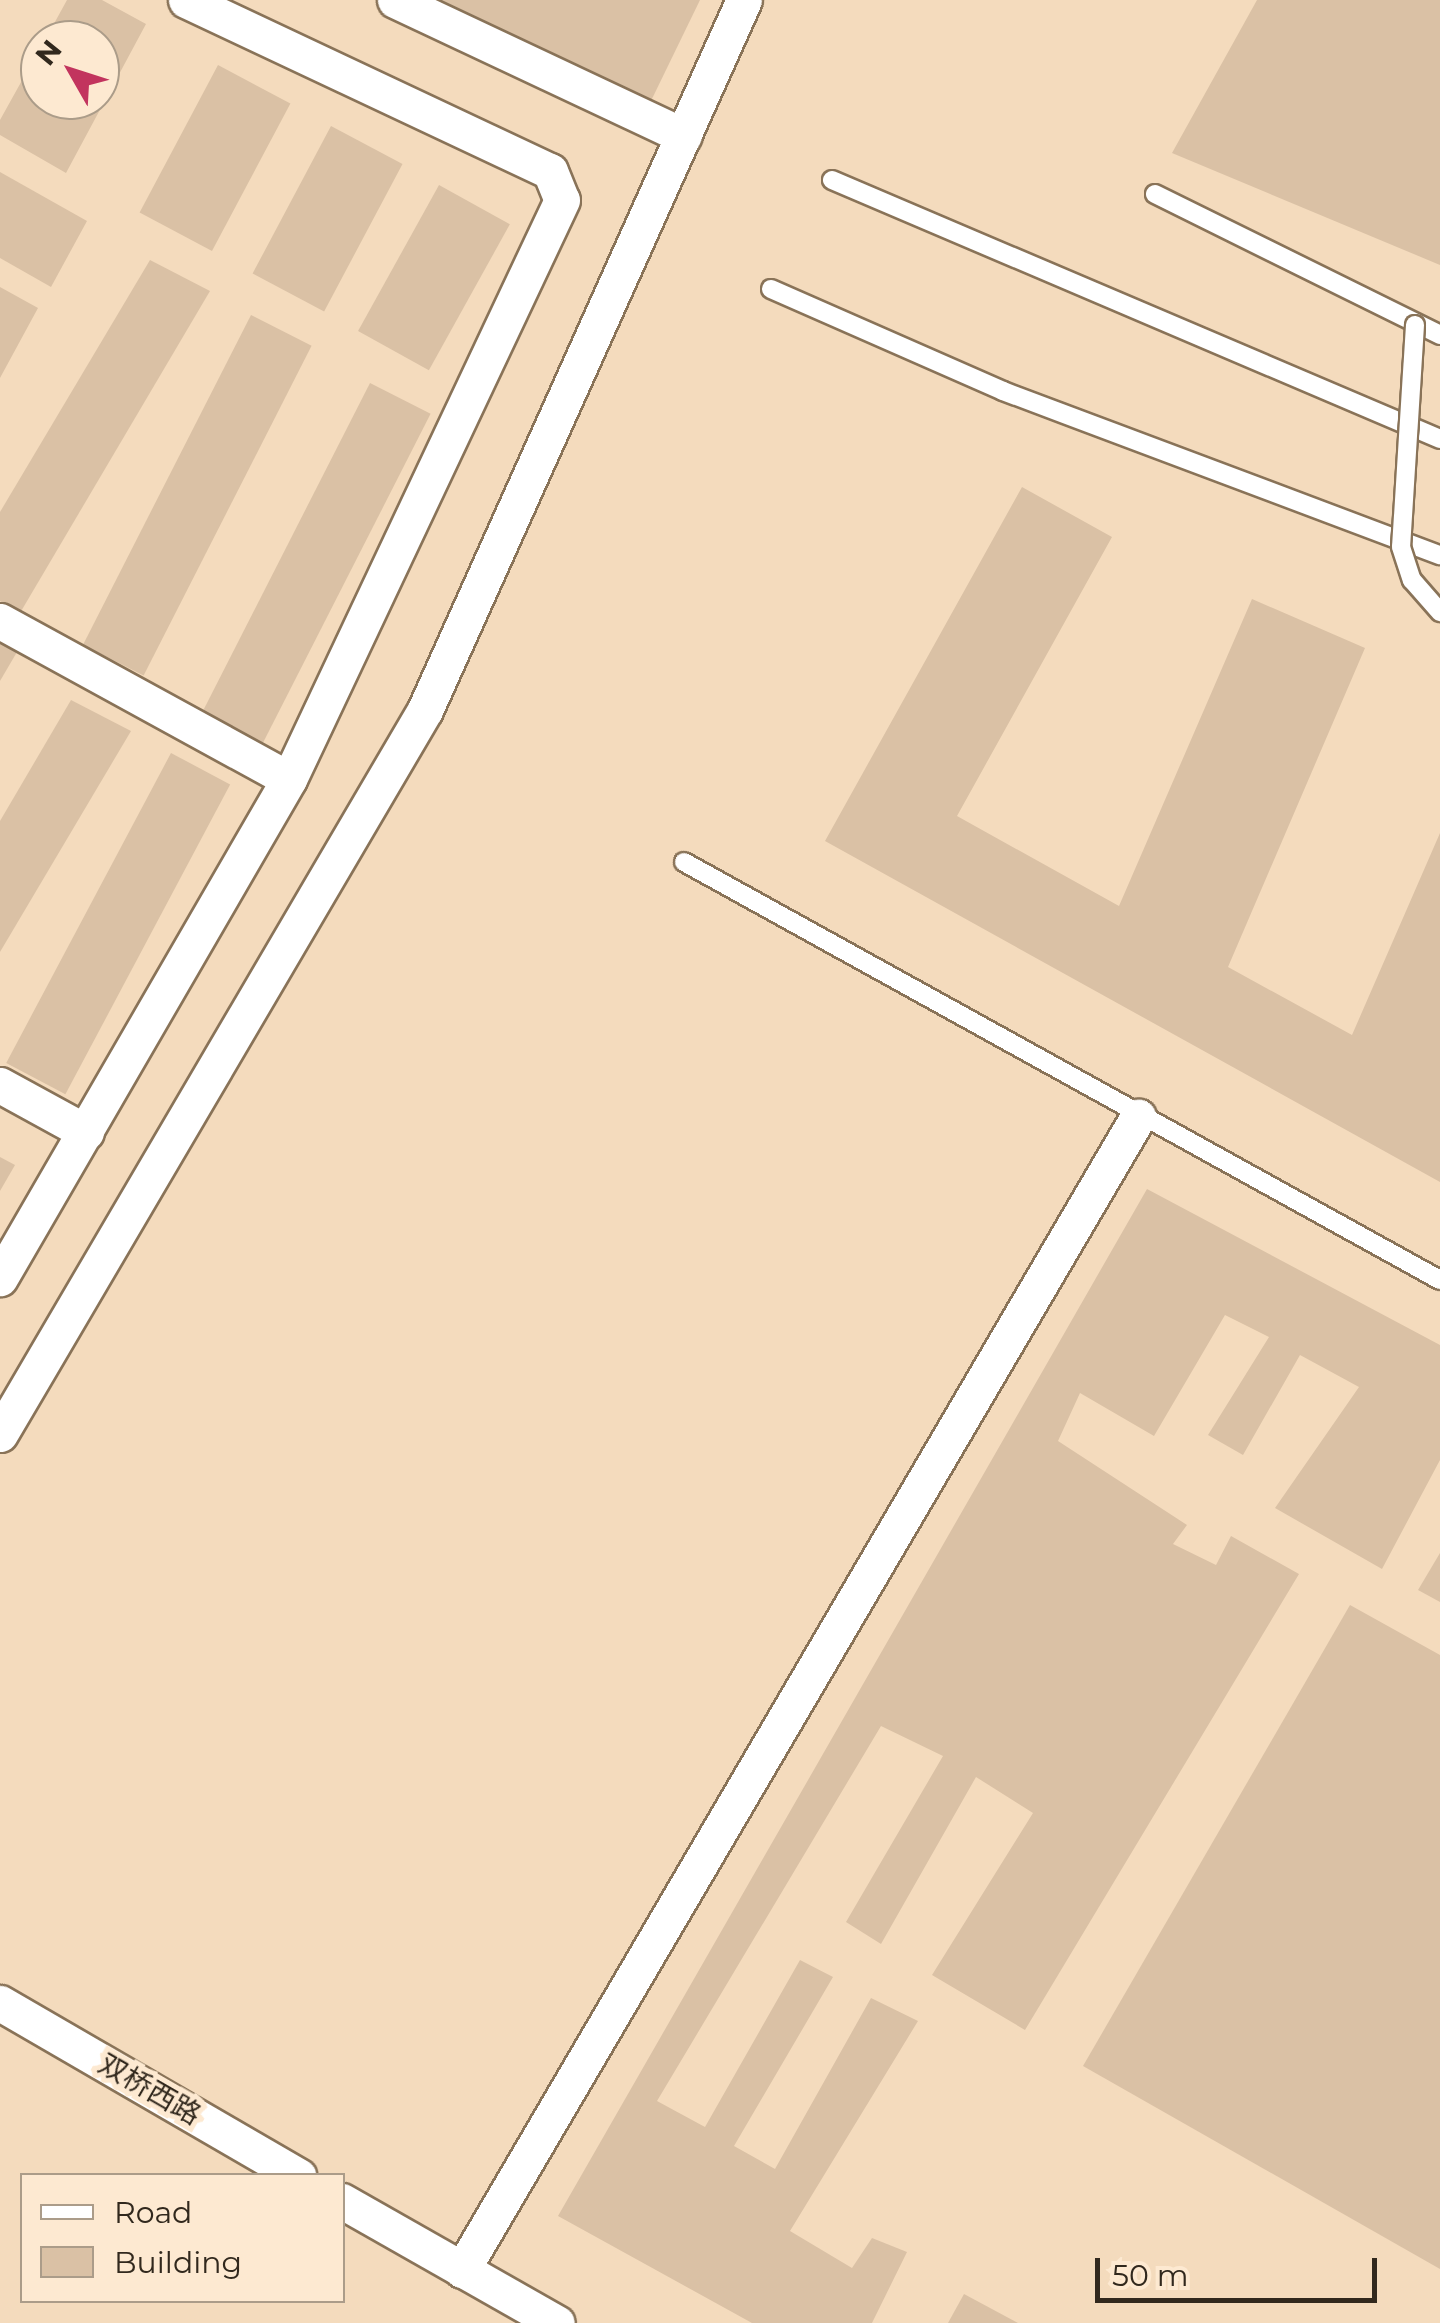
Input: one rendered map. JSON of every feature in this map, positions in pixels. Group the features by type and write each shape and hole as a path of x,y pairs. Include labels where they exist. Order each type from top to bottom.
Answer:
{"street":[{"path":"0,1278 289,779 562,200 550,171 186,0"},
{"path":"395,0 684,136"},
{"path":"0,1434 425,710 744,0"},
{"path":"0,621 289,779"},
{"path":"0,1085 86,1132"},
{"path":"462,2270 1138,1117"},
{"name":"双桥西路","path":"0,2003 294,2173"},
{"path":"345,2202 558,2323"}],"lane":[{"path":"832,180 1440,439"},
{"path":"1155,194 1440,335"},
{"path":"771,289 1003,391 1440,555"},
{"path":"1415,325 1401,547 1412,580 1440,612"},
{"path":"684,862 1138,1117 1440,1280"}],"building":[{"path":"67,0 102,0 146,24 120,72 120,20 56,20"},
{"path":"429,0 700,0 649,105"},
{"path":"1257,0 1440,0 1440,265 1172,153"},
{"path":"218,65 290,103 212,251 140,212"},
{"path":"20,84 20,120 94,120 66,173 0,135 0,120"},
{"path":"331,126 403,164 324,311 253,273"},
{"path":"0,172 87,221 51,287 0,258"},
{"path":"439,185 510,224 429,370 358,331"},
{"path":"150,260 210,291 20,613 0,601 0,512"},
{"path":"0,287 38,308 0,378"},
{"path":"251,315 312,346 144,676 83,645"},
{"path":"370,383 431,414 263,744 202,713"},
{"path":"1022,487 1112,537 957,816 1119,906 1252,599 1365,648 1228,967 1352,1035 1440,833 1440,1182 825,841"},
{"path":"0,643 17,652 0,681"},
{"path":"71,700 131,731 0,952 0,821"},
{"path":"171,753 230,784 65,1094 6,1063"},
{"path":"0,1157 15,1165 0,1191"},
{"path":"1147,1189 1440,1345 1440,1460 1382,1569 1275,1508 1359,1387 1300,1355 1243,1455 1208,1435 1269,1337 1225,1315 1154,1436 1080,1393 1058,1441 1187,1525 1173,1544 1216,1565 1231,1536 1299,1574 1025,2030 932,1975 1033,1813 976,1777 881,1944 846,1922 943,1756 881,1726 657,2101 705,2127 800,1960 833,1977 734,2146 775,2169 871,1998 918,2021 790,2231 852,2268 872,2238 907,2252 872,2323 752,2323 558,2216"},
{"path":"1440,1553 1440,1602 1418,1590"},
{"path":"1350,1605 1440,1655 1440,2269 1083,2066"},
{"path":"964,2294 1018,2323 948,2323"}]}
